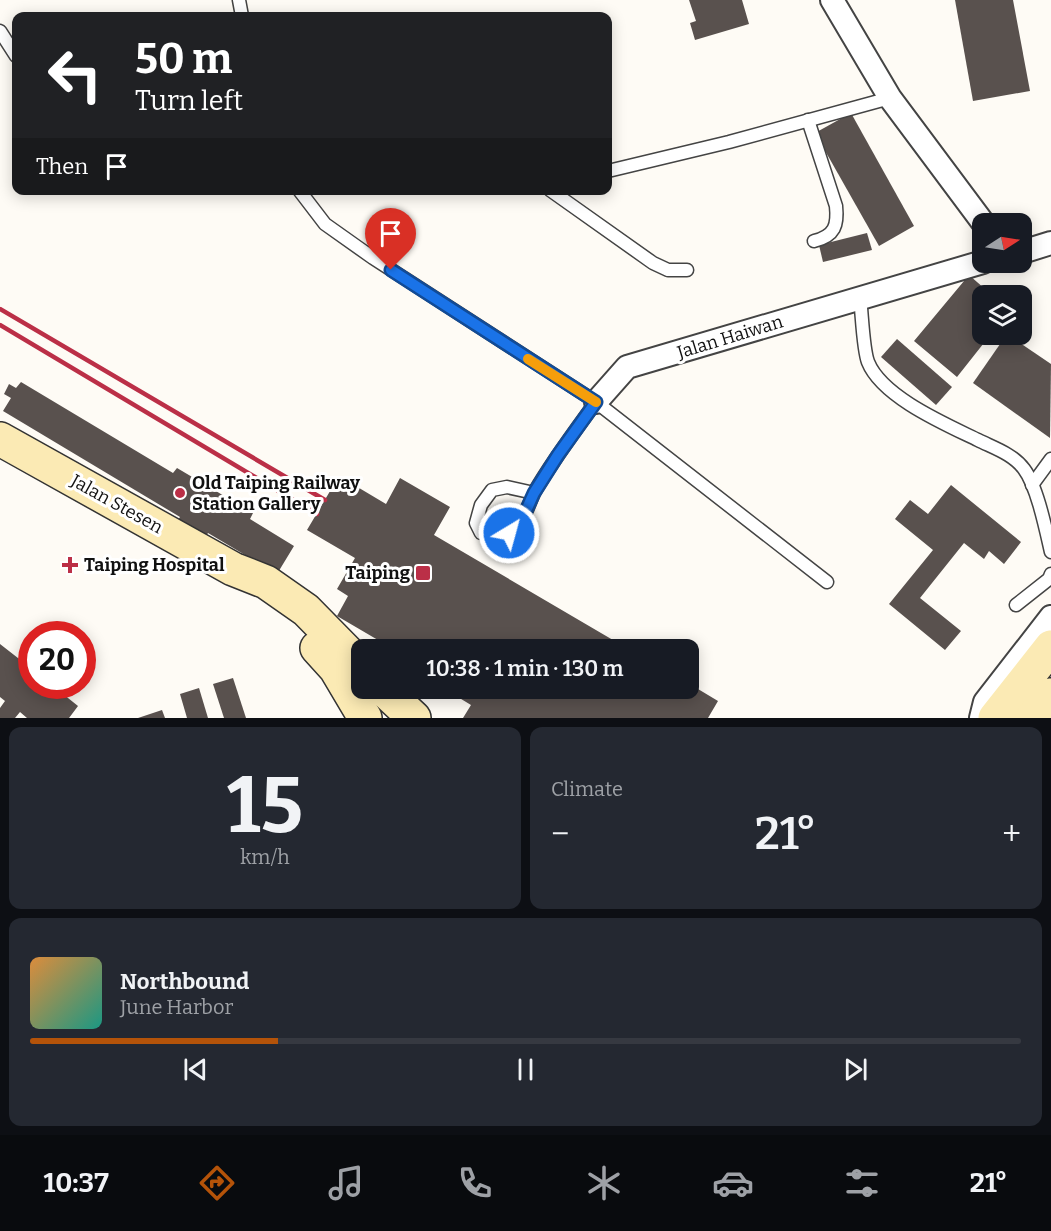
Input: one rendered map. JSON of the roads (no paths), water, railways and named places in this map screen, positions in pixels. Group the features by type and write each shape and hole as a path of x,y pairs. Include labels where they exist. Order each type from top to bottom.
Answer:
{"main road":[{"name":"Jalan Stesen","path":"0,439 233,569 349,668 365,718"},
{"path":"994,718 1051,647"},
{"path":"349,668 379,718"},
{"path":"1032,718 1051,695"},
{"path":"389,699 400,718"},
{"path":"394,699 414,718"}],"street":[{"path":"832,0 890,98 976,213"},
{"path":"1032,249 1051,243"},
{"name":"Jalan Haiwan","path":"596,402 627,368 972,265"},
{"path":"981,718 985,702 1051,617"}],"lane":[{"path":"0,31 12,50"},
{"path":"612,170 729,142 890,98"},
{"path":"808,120 836,206 837,220 833,230 824,238 814,241"},
{"path":"301,195 325,224 373,258 596,402 827,582"},
{"path":"557,195 653,263 668,270 687,270"},
{"path":"860,298 868,361 880,382 937,420 1010,455 1025,470 1032,485 1051,552"},
{"name":"Jalan Haiwan","path":"534,493 507,487 492,490 481,505 476,523 481,533 494,536 509,533 520,524 534,493 596,402"},
{"path":"1032,485 1051,459"},
{"path":"1016,605 1049,579 1051,574"}],"railway":[{"path":"0,309 325,500"},
{"path":"0,325 317,514"}],"place":[{"name":"Old Taiping Railway Station Gallery","path":"180,493"},
{"name":"Taiping Hospital","path":"70,565"},
{"name":"Taiping","path":"423,573"}]}
